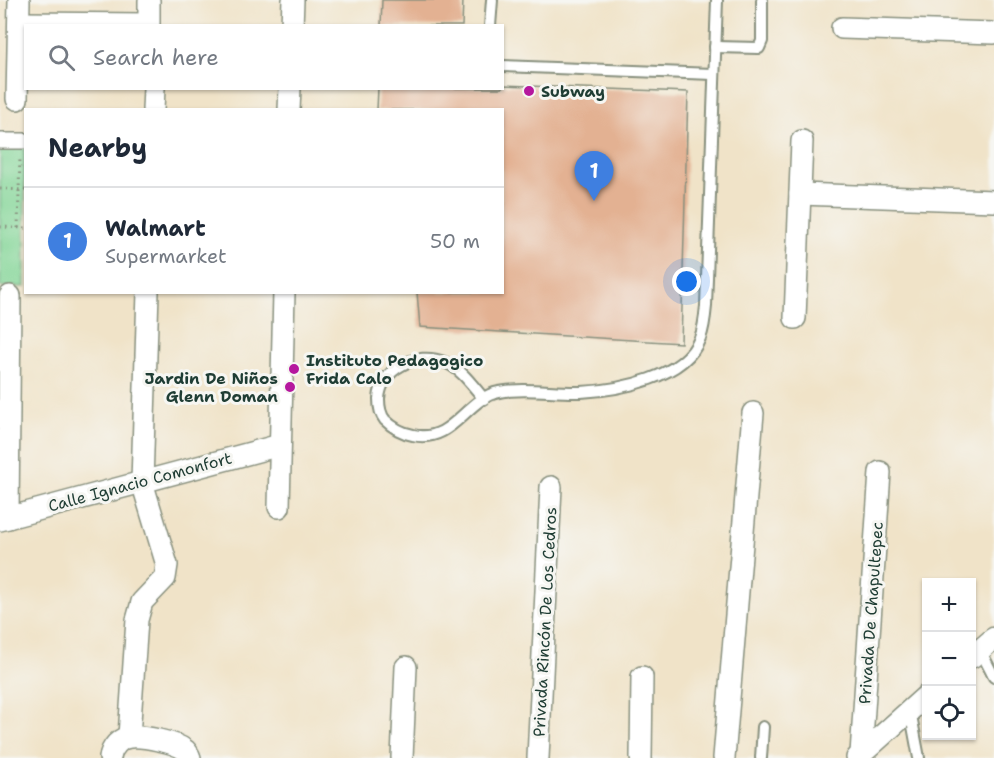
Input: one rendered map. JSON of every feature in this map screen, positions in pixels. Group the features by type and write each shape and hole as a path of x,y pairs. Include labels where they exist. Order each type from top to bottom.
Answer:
{"street":[{"path":"17,99 19,10 149,23 149,0"},
{"path":"292,24 293,0"},
{"path":"842,28 994,33"},
{"path":"153,108 154,90"},
{"path":"290,90 290,108"},
{"path":"0,141 24,141"},
{"path":"795,318 802,141"},
{"path":"800,194 994,201"},
{"path":"129,736 137,620 142,602 165,578 167,565 142,482 148,294"},
{"path":"279,507 284,294"},
{"path":"4,519 10,296"},
{"path":"724,758 753,414"},
{"name":"Calle Ignacio Comonfort","path":"4,519 280,445"},
{"name":"Privada De Chapultepec","path":"859,756 880,472"},
{"name":"Privada Rincón De Los Cedros","path":"538,758 551,487"},
{"path":"402,758 406,667"},
{"path":"641,758 642,677"},
{"path":"859,756 922,700"},
{"path":"110,758 110,752 119,741 129,736 171,743 187,751 190,758"}],"lane":[{"path":"490,24 492,0"},
{"path":"484,399 457,368 431,358 407,362 396,369 385,380 380,392 379,405 380,413 393,427 417,436 433,435 450,427 492,393 501,391 582,392 615,388 649,380 671,370 694,350 700,339 706,306 717,0"},
{"path":"715,47 759,48 762,41 762,0"},
{"path":"504,66 713,74"},
{"path":"982,648 994,677"},
{"path":"910,710 919,758"},
{"path":"761,758 763,727"}],"path":[{"path":"18,228 20,156"},
{"path":"0,189 24,190"},
{"path":"0,227 24,228"}],"green space":[{"path":"0,143 24,143 24,287 0,287"}],"building":[{"path":"382,0 463,0 462,24 381,24"},
{"path":"504,85 688,92 681,343 420,327 417,294 504,294 504,108 377,108 378,90 504,90"}],"place":[{"name":"Subway","path":"529,91"},
{"name":"Walmart","path":"594,201"},
{"name":"Instituto Pedagogico Frida Calo","path":"294,369"},
{"name":"Jardin De Niños Glenn Doman","path":"290,387"}]}
